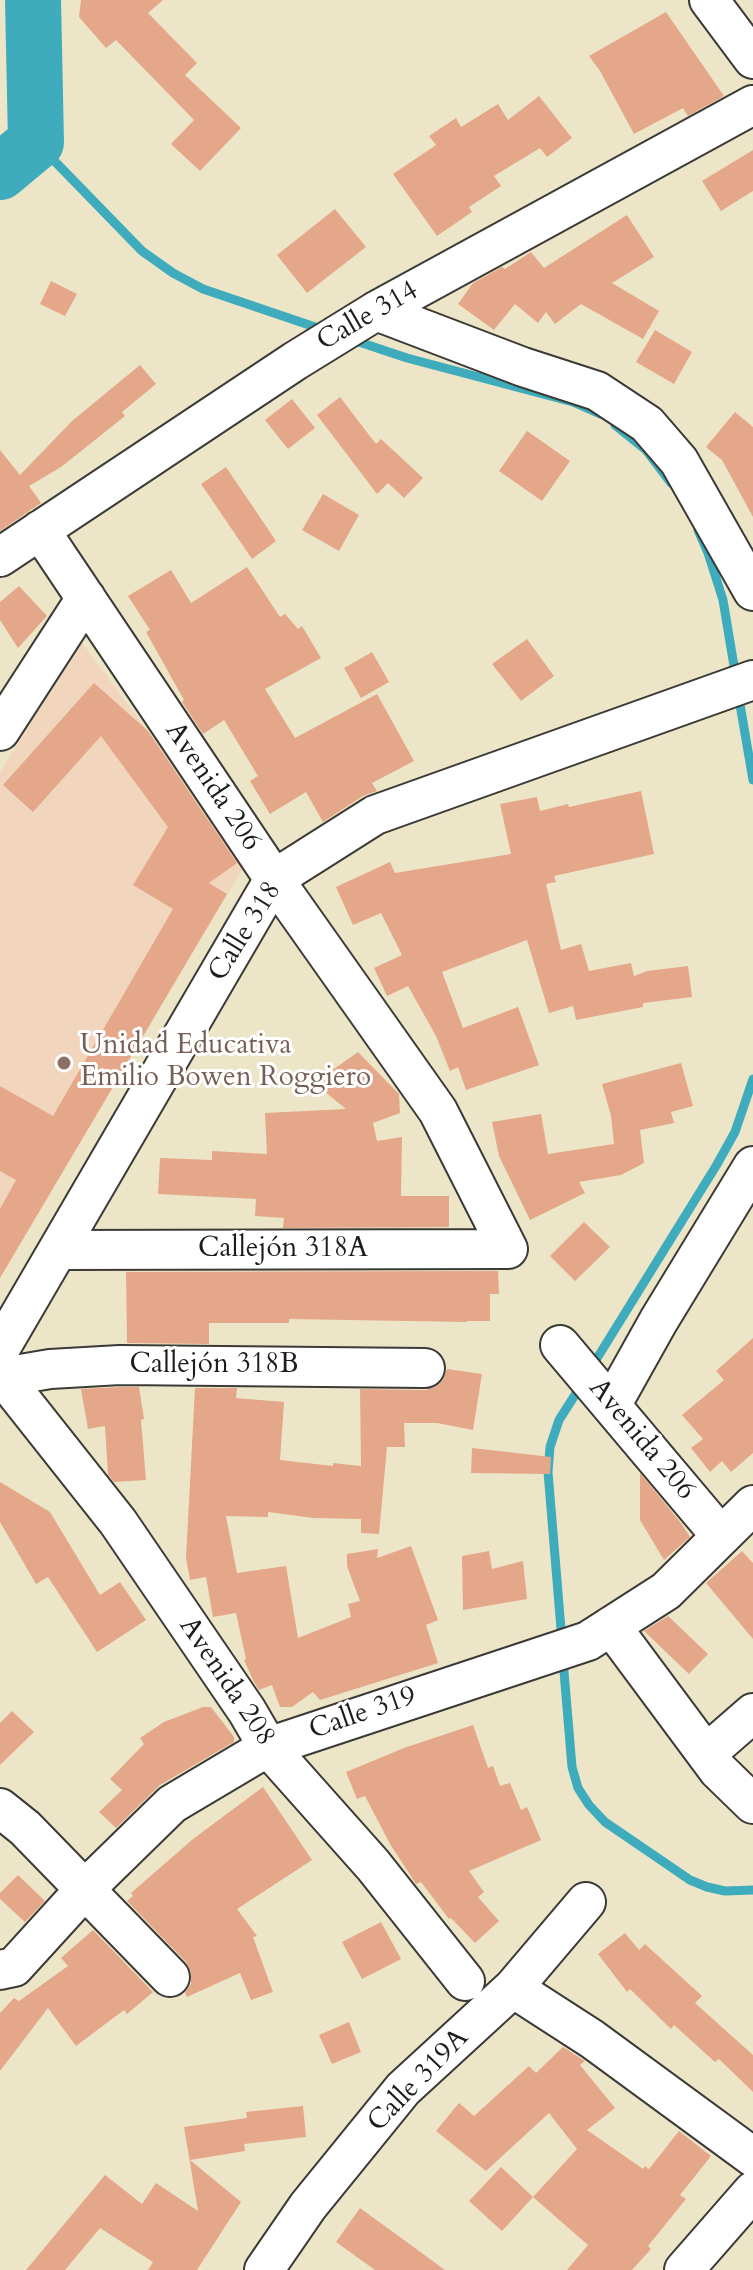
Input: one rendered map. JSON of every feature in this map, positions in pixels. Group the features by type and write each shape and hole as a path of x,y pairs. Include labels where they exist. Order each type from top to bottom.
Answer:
{"street":[{"path":"709,0 753,59"},
{"name":"Calle 314","path":"0,557 295,361 376,311 753,105"},
{"path":"376,311 523,367 597,391 647,424 679,461 753,591"},
{"name":"Avenida 206","path":"40,530 274,879 438,1111 508,1249"},
{"path":"0,731 86,598"},
{"name":"Calle 318","path":"1,1366 59,1250 274,879 375,815 753,680"},
{"path":"606,1397 659,1320 753,1166"},
{"name":"Callejón 318A","path":"59,1250 508,1249"},
{"name":"Avenida 206","path":"560,1345 721,1536"},
{"name":"Callejón 318B","path":"1,1366 50,1369 120,1365 425,1368"},
{"name":"Avenida 208","path":"1,1366 118,1522 247,1711 268,1747 373,1865 465,1981"},
{"name":"Calle 319","path":"1,1971 14,1967 86,1888 172,1804 268,1747 599,1634 666,1591 753,1505"},
{"path":"599,1634 718,1770 753,1804"},
{"path":"706,1754 753,1713"},
{"path":"0,1808 86,1888 170,1977"},
{"name":"Calle 319A","path":"264,2270 308,2206 403,2089 513,1988 586,1902"},
{"path":"513,1988 592,2039 753,2157"},
{"path":"684,2270 753,2191"}],"shaded area":[{"name":"Unidad Educativa Emilio Bowen Roggiero","path":"82,643 246,863 0,1278 0,772"}],"building":[{"path":"81,0 163,0 148,13 197,63 185,75 241,128 200,171 171,144 194,120 116,40 106,48 79,17"},
{"path":"666,12 724,96 688,116 683,108 634,134 589,56"},
{"path":"539,96 572,138 547,157 540,148 494,176 501,186 469,207 472,212 437,236 393,174 436,145 429,136 456,118 461,127 498,104 508,120"},
{"path":"753,150 753,191 721,211 702,181"},
{"path":"335,209 366,247 307,293 277,255"},
{"path":"627,215 654,257 612,283 659,311 643,339 581,304 555,324 546,312 538,323 515,304 494,330 458,304 473,283 502,267 505,269 531,252 544,268"},
{"path":"51,281 77,294 65,316 40,304"},
{"path":"655,330 692,352 674,384 636,362"},
{"path":"140,365 156,384 122,412 125,416 61,467 29,486 41,503 0,531 0,450 20,475 72,421"},
{"path":"340,397 376,444 381,439 423,478 404,498 388,483 377,494 317,415"},
{"path":"292,399 315,428 288,449 265,420"},
{"path":"735,412 753,427 753,517 722,460 706,447"},
{"path":"527,431 570,461 542,501 499,471"},
{"path":"226,467 276,541 252,559 201,484"},
{"path":"323,494 359,515 339,551 302,530"},
{"path":"247,567 280,617 285,614 298,629 302,626 321,658 265,689 295,738 377,694 414,761 372,783 377,791 363,796 323,822 306,792 270,814 250,781 258,776 224,720 203,734 182,702 184,700 146,632 150,630 128,596 171,570 191,603"},
{"path":"19,586 47,616 18,648 0,620 0,602"},
{"path":"527,639 554,676 521,701 492,664"},
{"path":"372,652 389,682 361,698 344,668"},
{"path":"94,683 148,731 237,863 209,883 227,894 0,1278 0,1209 16,1180 0,1171 0,1086 53,1116 173,909 133,885 168,827 101,736 33,812 3,785"},
{"path":"641,791 654,854 554,876 556,882 546,884 561,950 581,944 589,971 631,963 634,976 647,971 688,966 692,997 643,1003 643,1007 576,1020 573,1006 549,1013 527,940 442,972 463,1028 518,1007 539,1065 466,1090 458,1067 450,1071 436,1036 408,986 387,996 374,968 402,955 381,913 353,925 336,887 390,862 395,873 511,854 500,804 537,797 540,811"},
{"path":"358,1052 399,1094 400,1113 373,1123 377,1141 402,1137 401,1196 449,1196 449,1227 283,1228 284,1218 255,1216 256,1199 158,1194 160,1158 212,1160 212,1151 267,1154 265,1113 346,1109 314,1083"},
{"path":"681,1063 693,1106 671,1112 674,1123 640,1130 644,1163 621,1175 579,1182 585,1193 530,1220 499,1156 492,1122 541,1114 548,1154 614,1144 611,1116 602,1084"},
{"path":"584,1222 610,1247 575,1281 550,1256"},
{"path":"498,1271 499,1294 490,1294 490,1321 289,1319 289,1323 209,1323 209,1344 127,1343 126,1272"},
{"path":"753,1338 753,1453 731,1472 722,1461 710,1472 691,1448 703,1439 682,1415 724,1380 716,1371"},
{"path":"447,1369 482,1374 473,1430 437,1423 404,1423 405,1447 387,1447 379,1534 361,1533 361,1519 313,1518 268,1512 268,1517 226,1516 237,1573 286,1566 298,1638 351,1617 348,1604 360,1601 347,1566 347,1554 378,1549 377,1558 411,1546 438,1620 426,1625 438,1663 320,1700 313,1692 292,1707 280,1707 272,1685 259,1690 253,1680 244,1660 236,1613 213,1617 206,1577 190,1580 186,1558 195,1388 237,1388 236,1398 284,1402 280,1460 361,1466 360,1389 426,1390 443,1380"},
{"path":"139,1387 144,1419 141,1420 146,1480 114,1482 108,1475 105,1426 88,1429 81,1389"},
{"path":"472,1448 551,1457 550,1474 471,1473"},
{"path":"640,1473 690,1537 664,1560 640,1520"},
{"path":"0,1482 50,1512 100,1595 120,1582 146,1620 97,1652 48,1577 36,1584 0,1522"},
{"path":"489,1551 492,1569 523,1561 527,1599 463,1610 462,1556"},
{"path":"742,1551 753,1563 753,1639 706,1583"},
{"path":"668,1616 708,1654 689,1674 644,1631"},
{"path":"203,1707 211,1707 234,1737 234,1742 160,1785 116,1828 99,1812 122,1790 110,1779 144,1744 140,1738 164,1722"},
{"path":"12,1711 34,1732 0,1765 0,1723"},
{"path":"473,1725 488,1768 493,1766 500,1786 510,1783 521,1810 527,1807 541,1840 469,1871 484,1892 478,1897 499,1921 475,1943 449,1919 421,1882 416,1884 390,1844 365,1796 357,1799 346,1772"},
{"path":"263,1787 312,1860 237,1909 257,1936 253,1937 273,1992 251,2000 240,1973 187,1997 185,1993 191,1984 191,1972 186,1962 127,1901 133,1896 131,1893 193,1839"},
{"path":"18,1875 45,1901 25,1922 0,1899 0,1893"},
{"path":"381,1922 401,1959 362,1979 342,1942"},
{"path":"93,1930 153,1992 127,2014 124,2010 76,2046 48,2008 0,2071 0,2013 14,1998 19,2001 68,1966 61,1958"},
{"path":"625,1933 639,1950 645,1944 702,1996 695,2003 753,2055 753,2092 719,2059 715,2062 674,2025 671,2029 630,1989 627,1992 598,1954"},
{"path":"349,2022 361,2052 332,2064 319,2035"},
{"path":"563,2047 585,2061 580,2065 615,2108 587,2130 643,2169 645,2166 649,2169 679,2131 711,2156 680,2195 686,2199 648,2246 651,2249 632,2270 567,2270 588,2245 533,2197 577,2149 549,2113 486,2171 436,2131 459,2103 474,2116 529,2066 536,2073"},
{"path":"303,2106 306,2137 244,2144 245,2151 190,2160 241,2202 197,2270 148,2270 153,2262 100,2228 65,2270 26,2270 105,2175 142,2204 156,2183 198,2211 184,2127 247,2118 246,2112"},
{"path":"501,2167 533,2197 502,2231 469,2201"},
{"path":"360,2208 445,2270 375,2270 336,2242"}],"waterway":[{"path":"0,172 36,142 33,0"},
{"path":"36,142 142,251 173,273 203,289 324,330"},
{"path":"350,339 407,358 573,402 600,414"},
{"path":"615,425 646,450 671,483"},
{"path":"698,530 723,600 736,678"},
{"path":"738,693 753,780"},
{"path":"591,1368 716,1166 735,1132 753,1079"},
{"path":"562,1641 548,1472 550,1447 559,1420 582,1384"},
{"path":"563,1660 572,1767 578,1788 589,1805 605,1822 690,1880 725,1891 753,1890"}],"place":[{"name":"Unidad Educativa Emilio Bowen Roggiero","path":"64,1063"}]}
